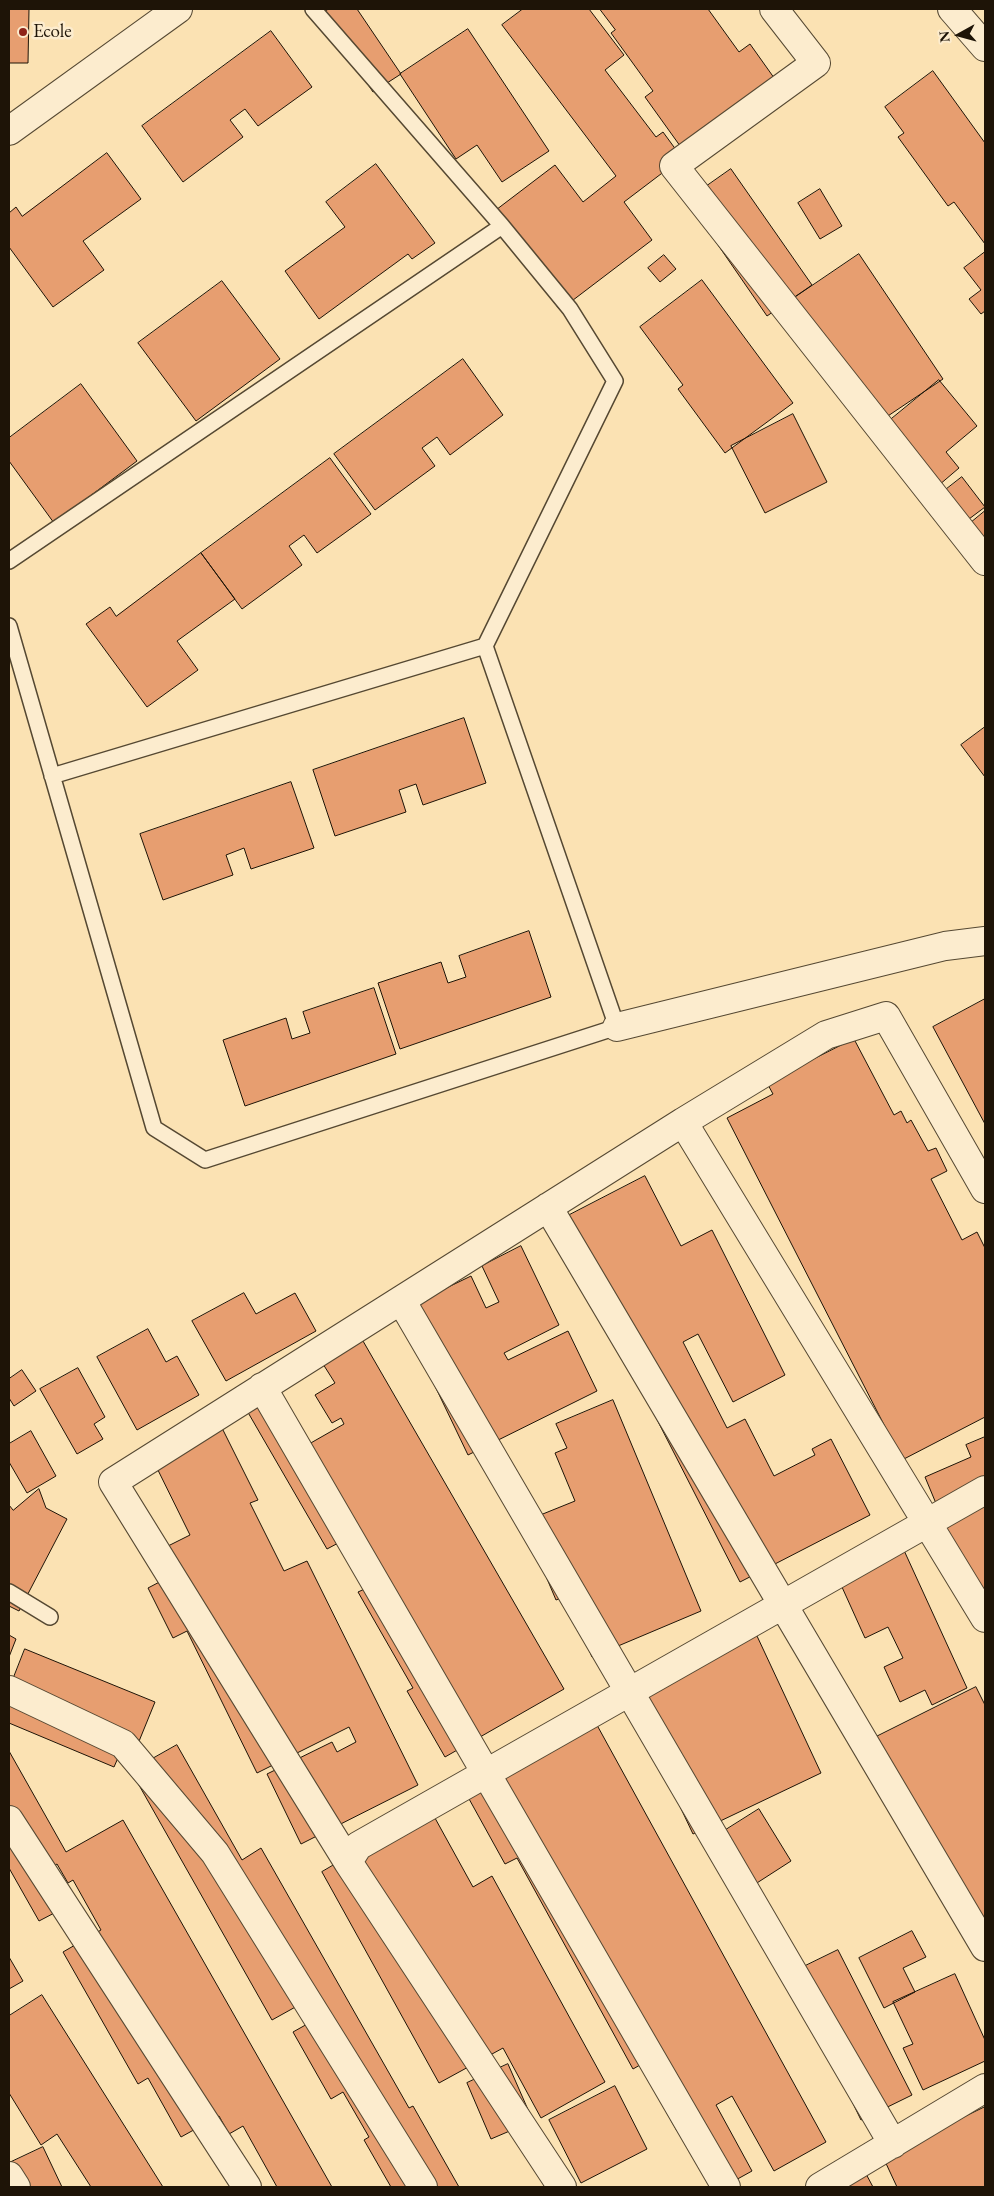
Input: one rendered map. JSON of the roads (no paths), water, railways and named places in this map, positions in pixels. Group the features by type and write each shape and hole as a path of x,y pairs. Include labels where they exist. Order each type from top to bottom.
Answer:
{"street":[{"path":"9,131 178,9"},
{"path":"774,9 816,63 674,166 985,561"},
{"path":"952,9 985,47"},
{"path":"617,1027 945,946 985,941"},
{"path":"562,2187 348,1862 112,1482 683,1122 826,1035 886,1016 985,1189"},
{"path":"683,1122 985,1618"},
{"path":"548,1207 985,1947"},
{"path":"401,1300 893,2144"},
{"path":"262,1388 726,2187"},
{"path":"348,1862 358,1846 985,1490"},
{"path":"9,1690 123,1744 215,1853 423,2187"},
{"path":"9,1820 247,2187"},
{"path":"820,2187 985,2088"},
{"path":"9,2176 16,2187"}],"lane":[{"path":"9,626 154,1128 204,1160 617,1027 485,646 615,381 570,309 502,226 313,9"},
{"path":"9,561 502,226"},
{"path":"52,776 485,646"},
{"path":"9,1592 50,1617"}],"place":[{"name":"Ecole","path":"23,32"}]}
